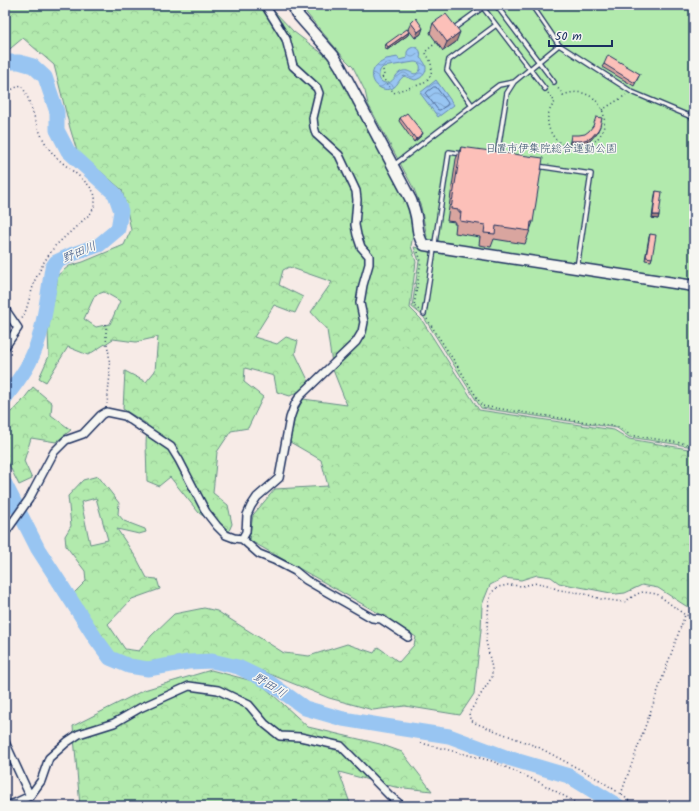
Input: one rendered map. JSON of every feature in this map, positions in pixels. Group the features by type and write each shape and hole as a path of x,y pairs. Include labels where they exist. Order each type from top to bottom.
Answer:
{"street":[{"path":"242,539 246,532 247,515 251,506 257,497 280,478 290,418 295,404 300,396 356,342 362,332 364,322 360,303 369,264 369,256 361,247 355,224 357,200 356,191 338,155 316,134 313,118 319,93 317,88 293,66 286,39 265,5"},
{"path":"293,5 296,13 340,66 411,200 416,216 419,237 423,244 427,246 694,286"},
{"path":"5,309 18,328 5,347"},
{"path":"8,528 29,499 54,452 66,440 83,434 106,412 125,416 171,447 206,512 216,526 226,535 242,539 259,554 295,571 306,580 372,618 381,620 408,637"},
{"path":"5,806 15,804 30,796 41,781 49,758 67,742 79,734 114,723 140,708 189,686 218,690 248,705 265,724 280,736 300,737 341,746 390,796 402,806"},
{"path":"5,742 30,796"}],"lane":[{"path":"496,5 554,82"},
{"path":"533,5 559,45 632,92 694,118"},
{"path":"451,31 483,6 496,26 545,89"},
{"path":"472,105 447,70 449,60 496,26"},
{"path":"497,160 507,94 514,82 559,45"},
{"path":"393,166 499,85 514,82"},
{"path":"424,314 449,152 470,155"},
{"path":"536,166 591,174 576,268"}],"path":[{"path":"383,70 385,73 382,77 394,93 399,89 420,84 429,76 432,68 430,59 424,52 439,41"},
{"path":"545,89 555,102 548,114 548,125 556,140 565,146 572,148 580,148 591,144 596,140 602,130 604,122 602,110 596,100 586,94 573,92 563,95 554,82"},
{"path":"5,93 21,85 28,98 36,125 44,142 55,156 89,186 95,197 93,209 90,214 55,246 44,262 35,280 26,310 18,328"},
{"path":"602,110 632,92"},
{"path":"423,244 417,250 421,261 414,306 424,314 482,406 618,427 630,435 694,445"},
{"path":"106,324 110,374 106,412"},
{"path":"635,806 621,794 598,779 538,747 470,719 469,713 492,677 492,668 486,641 489,601 492,592 498,587 508,585 522,586 537,583 559,590 582,593 601,599 624,602 643,592 657,594 685,615 694,617"},
{"path":"621,794 685,615"},
{"path":"421,743 492,761 539,782 582,806"}],"green space":[{"path":"5,5 260,5 262,9 273,10 294,32 331,60 408,206 413,235 411,246 416,262 410,308 421,319 479,410 614,430 629,439 694,450 694,608 686,606 658,588 642,585 625,593 616,594 559,583 551,577 537,575 521,580 504,578 490,585 482,605 481,630 474,694 460,715 405,706 373,710 329,698 262,671 212,655 148,665 113,655 73,594 86,581 85,571 66,546 65,536 71,526 68,496 83,480 98,476 119,503 118,514 124,521 145,529 146,532 139,534 117,529 137,559 147,578 157,579 160,589 132,599 108,624 125,649 139,651 151,636 174,614 204,608 217,611 284,653 309,656 347,644 374,653 378,647 399,662 414,645 416,637 380,614 249,540 253,515 275,489 328,486 321,460 290,442 295,416 303,399 347,405 333,370 327,330 311,312 332,282 289,267 283,270 279,285 303,297 295,313 274,305 254,337 277,344 286,337 298,341 295,353 309,382 304,389 290,396 277,392 274,376 245,368 244,382 263,397 248,428 231,431 217,452 213,493 228,505 232,524 228,533 199,513 170,477 159,486 147,481 147,424 123,409 125,371 146,382 155,371 158,337 136,342 113,339 88,355 68,347 46,382 39,378 49,356 48,332 58,275 69,266 83,262 124,245 131,230 122,190 77,151 54,65 23,38 5,53","holes":["104,292 120,301 110,324 96,327 84,319 95,295","96,498 108,540 90,544 81,502"]},
{"name":"日置市伊集院総合運動公園","path":"301,5 694,5 694,447 629,437 617,428 481,408 423,316 412,307 419,261 414,247 418,248 427,237 421,207 414,189 368,104 365,91 353,67"},
{"path":"33,387 52,403 51,415 71,430 56,442 31,438 24,461 32,479 19,485 5,457 5,417 19,405"},
{"path":"211,670 260,683 308,727 380,744 402,752 432,791 395,787 339,772 351,806 80,806 73,726 144,690"}],"water":[{"path":"415,47 420,50 420,58 426,67 424,74 415,80 404,76 393,88 380,88 374,82 374,69 386,59 398,57 399,60 407,58 407,52 409,49","holes":["414,62 420,65 420,70 416,74 403,71 388,83 382,82 379,78 379,72 383,67"]},
{"path":"436,80 454,105 438,117 420,93"}],"building":[{"path":"446,14 460,32 447,42 433,23"},
{"path":"416,18 423,28 418,32 411,23"},
{"path":"407,29 409,32 388,47 386,44"},
{"path":"608,55 640,74 635,83 604,64"},
{"path":"407,113 423,133 416,139 400,118"},
{"path":"596,117 602,118 598,130 591,138 581,141 570,141 571,135 585,134 589,131 593,126"},
{"path":"461,147 543,158 533,222 531,222 530,231 496,226 495,234 484,233 485,225 460,221 461,212 459,212 459,210 451,209"},
{"path":"656,191 662,192 659,215 653,215"},
{"path":"650,234 656,235 652,258 646,257"}],"waterway":[{"name":"野田川","path":"5,62 19,62 33,66 45,77 57,112 57,130 68,151 115,194 121,211 118,229 99,245 56,262 52,268 42,329 38,341 24,372 5,398"},
{"name":"野田川","path":"5,484 38,549 96,639 110,658 129,666 148,669 188,662 212,661 238,667 269,682 305,708 343,719 449,736 508,758 569,776 618,806"}]}
